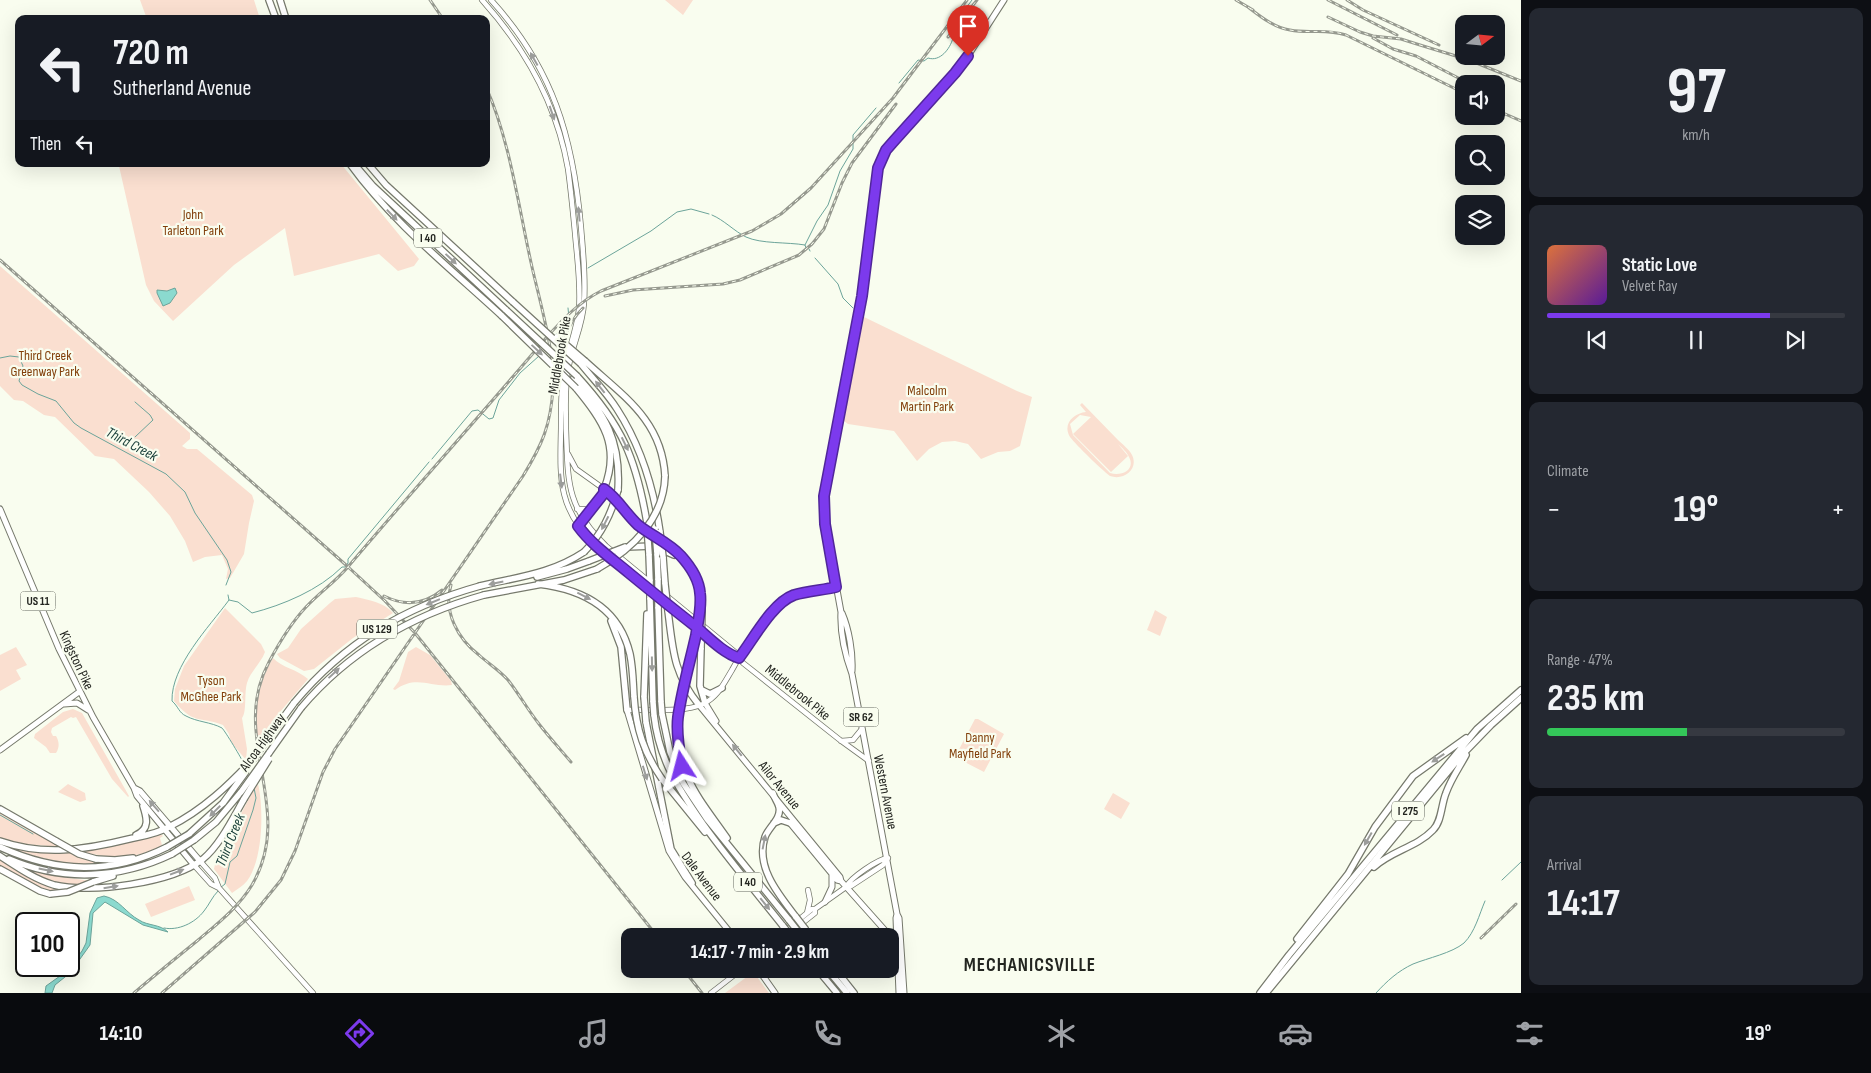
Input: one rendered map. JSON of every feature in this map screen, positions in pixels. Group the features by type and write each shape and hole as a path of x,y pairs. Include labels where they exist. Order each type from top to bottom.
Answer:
{"highway":[{"path":"269,0 275,15"},
{"path":"280,0 285,15"},
{"path":"352,167 399,222 502,316 576,388 591,407 602,424 609,440 612,458 609,480 604,489 612,495 635,522 682,557 697,581 701,595 700,686 702,704"},
{"name":"I 40","path":"357,167 380,192 544,345 599,400 617,427 631,455 638,478 647,524 653,702 656,730 664,758 674,781 712,838 785,928"},
{"name":"I 40","path":"371,167 386,185 513,302 583,363 625,423 642,459 652,493 658,530 656,554 661,702 670,752 683,784 707,819 795,928"},
{"name":"Alcoa Highway","path":"0,856 40,869 74,874 107,874 139,867 172,854 194,840 216,822 269,756 301,708 336,671 376,641 432,612 484,594 575,577 597,569 626,550 644,531 659,506 665,476 660,447 648,423 636,409 583,363"},
{"path":"529,577 561,566 584,552 607,522 618,490 618,460 614,440 604,416 576,377"},
{"path":"658,530 676,665 690,694 702,704"},
{"path":"529,577 549,575 625,547 640,545 660,548 670,552 688,565"},
{"name":"Alcoa Highway","path":"0,847 26,858 71,867 110,866 136,861 167,847 189,834 214,812 294,703 310,684 341,655 381,626 433,602 480,586 529,577"},
{"path":"535,584 583,594 599,606 619,627 628,645 632,664 635,714 640,738 648,758 700,828 712,838"},
{"path":"649,598 644,696 646,722 671,850 692,883"},
{"path":"599,606 612,623 619,639 627,710"},
{"path":"701,609 678,718 679,749 682,766 687,779 698,797 751,872"},
{"path":"700,686 703,691 710,694 722,688"},
{"name":"I 275","path":"1281,970 1290,955 1477,729 1521,688"},
{"name":"I 275","path":"1290,955 1360,879 1472,744 1521,698"},
{"path":"1290,955 1348,874 1375,827 1413,776 1477,729"},
{"path":"1360,879 1387,856 1421,840 1434,830 1451,779 1472,744"},
{"path":"0,856 42,880 64,887 79,889 101,888 156,879 193,864 208,854 226,829 269,756"},
{"path":"0,842 25,848 63,851 88,849 164,830 212,800 236,782"},
{"path":"772,793 779,809 779,816 772,824 764,840 765,867 774,886 804,928"},
{"path":"120,841 139,834 145,828 147,821 143,806"},
{"path":"0,809 79,854 96,859 115,860 149,855"},
{"path":"772,824 781,820 790,823"},
{"path":"0,869 40,891 50,894 68,892 139,867"},
{"path":"1255,993 1281,970"},
{"path":"1260,993 1281,970"},
{"path":"1267,993 1281,970"},
{"path":"823,978 832,993"},
{"path":"824,978 837,993"},
{"path":"834,978 847,993"},
{"path":"842,978 854,993"}],"main road":[{"name":"Middlebrook Pike","path":"482,0 514,39 542,88 558,128 568,169 579,279 579,308 563,380 564,412 567,469 571,493 582,520 591,532 606,546 735,652 739,658 840,740 869,761"},
{"name":"Middlebrook Pike","path":"491,0 519,35 548,85 567,137 577,189 584,259 584,308 566,380 561,448 561,476 564,498 578,526 596,546 732,656 739,658"},
{"name":"Western Avenue","path":"899,928 899,918 888,858 852,674 853,661 845,620 841,612 825,524 824,496 862,296 878,168 886,150 964,62 1004,0"},
{"path":"514,39 519,35"},
{"path":"575,233 580,258 584,259"},
{"path":"561,448 564,450 564,462 567,469"},
{"path":"567,451 576,469 604,489 604,493 578,526"},
{"name":"Kingston Pike","path":"0,509 79,692 143,806 209,883 219,888 229,898 286,964"},
{"path":"577,509 591,509"},
{"path":"627,710 684,708 702,704 716,695 722,688 739,658 782,602 796,595 836,587"},
{"path":"0,750 79,692"},
{"path":"63,704 80,704 90,712"},
{"name":"Ailor Avenue","path":"702,704 727,738 840,877 841,881 883,928"},
{"name":"Dale Avenue","path":"627,710 669,851 678,867 727,928"},
{"path":"840,740 854,740 863,728"},
{"name":"Kingston Pike","path":"134,788 140,791 200,860 215,878 219,888"},
{"name":"Ailor Avenue","path":"790,823 837,880 841,881"},
{"path":"789,928 812,909 815,909 846,887 851,886 883,865 888,858"},
{"path":"825,902 832,886 832,873"},
{"path":"807,913 810,900 808,890"},
{"path":"796,928 815,912 815,909"},
{"name":"Western Avenue","path":"896,926 897,914"},
{"name":"Western Avenue","path":"899,942 904,993"},
{"path":"286,964 289,970 310,993"},
{"path":"286,964 314,993"},
{"path":"711,993 730,978"},
{"path":"764,978 775,993"},
{"name":"Western Avenue","path":"899,978 899,993"}],"green space":[{"path":"140,0 254,0 259,15 146,15"},
{"path":"665,0 693,0 683,15"},
{"name":"John Tarleton Park","path":"119,167 343,167 419,259 414,266 398,271 379,254 294,276 285,228 234,265 173,321 154,301 146,285"},
{"name":"Third Creek Greenway Park","path":"0,266 190,433 190,439 182,446 187,449 197,449 252,495 254,501 244,554 230,578 226,579 228,569 222,555 205,557 193,562 185,541 170,516 149,492 114,459 95,456 55,417 44,415 23,401 14,400 0,386"},
{"name":"Malcolm Martin Park","path":"864,317 1032,397 1020,446 1010,451 998,452 981,459 968,444 955,441 942,442 929,449 917,461 894,431 848,424 844,421"},
{"path":"1082,403 1131,453 1134,460 1129,473 1120,477 1110,476 1070,437 1067,428 1070,420 1077,414 1086,412 1080,405","holes":["1080,415 1091,417 1073,434 1111,472 1128,456 1118,444 1127,453 1131,462 1129,469 1123,473 1110,473 1073,435 1070,424"]},
{"name":"Tyson McGhee Park","path":"356,597 381,604 393,613 353,638 314,669 304,671 280,658 277,654 288,648 301,629 330,603 335,599"},
{"name":"Tyson McGhee Park","path":"225,608 261,644 265,652 246,687 244,715 242,718 247,749 246,760 231,742 229,734 223,725 192,717 174,701 175,689 184,666"},
{"path":"1155,610 1167,617 1160,636 1147,630"},
{"path":"16,647 27,665 16,670 21,679 0,691 0,655"},
{"path":"416,647 430,655 451,681 452,685 417,682 403,685 395,690 393,689 399,681 408,652"},
{"name":"Tyson McGhee Park","path":"273,658 308,679 280,712 262,738 257,739 258,697 264,677"},
{"path":"73,709 82,713 128,797 112,779 76,717 71,717 52,728 51,732 53,736 56,736 58,742 56,753 50,753 46,747 34,738 35,734 63,712"},
{"name":"Danny Mayfield Park","path":"975,719 1004,734 984,772 955,757"},
{"path":"68,784 85,793 86,800 80,802 58,792"},
{"path":"258,784 261,806 261,834 256,860 247,881 232,893 214,869 215,864 246,803"},
{"path":"1113,793 1130,803 1121,819 1104,809"},
{"path":"0,812 61,847 24,844 0,838"},
{"path":"160,834 163,836 160,838 162,845 133,856 114,857 83,852"},
{"path":"9,847 31,851 70,852 98,863 87,864 52,860 30,855"},
{"path":"0,860 21,871 71,890 49,892 9,870 0,868"},
{"path":"16,864 69,878 92,881 78,887 49,882"},
{"path":"189,886 195,900 151,917 145,904"},
{"path":"745,978 758,978 769,993 725,993"}],"water":[{"path":"175,288 177,293 170,303 163,306 157,290 167,291"},
{"path":"104,896 114,900 139,920 165,929 168,932 143,925 105,902 93,913 90,945 80,959 80,954 86,943 90,913 97,898"},
{"path":"59,977 65,977 55,985 52,993 45,993 46,986"}],"waterway":[{"path":"899,83 918,60 924,61 928,58 937,58 944,54 953,38 950,34 951,28 972,0"},
{"path":"805,245 817,221 828,205 840,171 853,149 853,135 876,108"},
{"path":"588,268 651,231 677,212 691,209 709,214"},
{"path":"712,215 746,237 767,242 805,245 806,248"},
{"path":"815,258 838,284 843,298 853,308"},
{"path":"556,335 569,318 568,308"},
{"path":"432,459 472,411 478,410 489,419 493,418 499,400 520,373 539,356"},
{"name":"Third Creek","path":"0,358 19,357 23,366 19,381 22,385 56,401 74,423 81,428 166,474 185,492 195,513 227,560 231,572 226,585"},
{"path":"135,402 153,420 135,437"},
{"path":"229,600 238,602 252,613 300,596 323,583 342,567 345,567 348,559 429,462"},
{"name":"Third Creek","path":"228,595 229,600 184,661 173,688 172,701 186,716 222,728 244,764"},
{"name":"Third Creek","path":"220,888 225,884 230,862 237,856 253,810 256,798 254,788"},
{"path":"0,815 33,834"},
{"path":"1502,880 1521,862"},
{"name":"Third Creek","path":"164,928 180,927 196,919 218,891"},
{"path":"1376,993 1384,984 1408,967 1459,947 1464,943 1474,929 1485,901"}],"railway":[{"path":"430,0 440,15"},
{"path":"134,993 227,915 252,885 264,856 268,828 266,801 257,746 255,718 258,690 269,662 286,633 301,613 347,568 546,338 572,312 586,300 601,291 752,231 781,214 811,188 893,98 967,0"},
{"path":"948,37 977,0"},
{"path":"1236,0 1253,10"},
{"path":"1328,0 1397,35"},
{"path":"1347,0 1363,10 1439,45"},
{"path":"1248,7 1268,22 1284,29 1331,32 1346,35 1455,89"},
{"path":"1328,17 1360,32 1373,36 1401,39 1469,60 1521,81"},
{"path":"1373,38 1393,49 1416,56 1455,76"},
{"path":"162,993 255,912 281,880 295,851 323,772 335,749 523,476 548,424 553,387 552,359 508,152 490,98"},
{"path":"605,296 633,290 723,284 740,280 799,255 812,244 824,229 852,163 896,104"},
{"path":"1505,114 1521,121"},
{"path":"0,260 385,601 415,633 651,928"},
{"path":"558,379 562,350 567,332 576,315 583,308"},
{"path":"451,585 449,605 454,624 459,633 471,649 508,680 539,724 571,762"},
{"path":"384,596 399,601 414,602 428,599 442,590"},
{"path":"1481,938 1516,904"},
{"path":"690,978 702,993"}],"district":[{"name":"MECHANICSVILLE","path":"1030,964"}],"route":[{"path":"682,766 679,749 678,718 688,670 695,639 698,625 700,616 701,595 697,581 682,557 665,543 644,530 626,513 619,502 604,489 604,493 578,526 596,546 670,607 684,617 697,628 710,638 732,656 739,658 782,602 796,595 836,587 824,515 826,475 862,296 878,168 886,150 968,56"}]}
